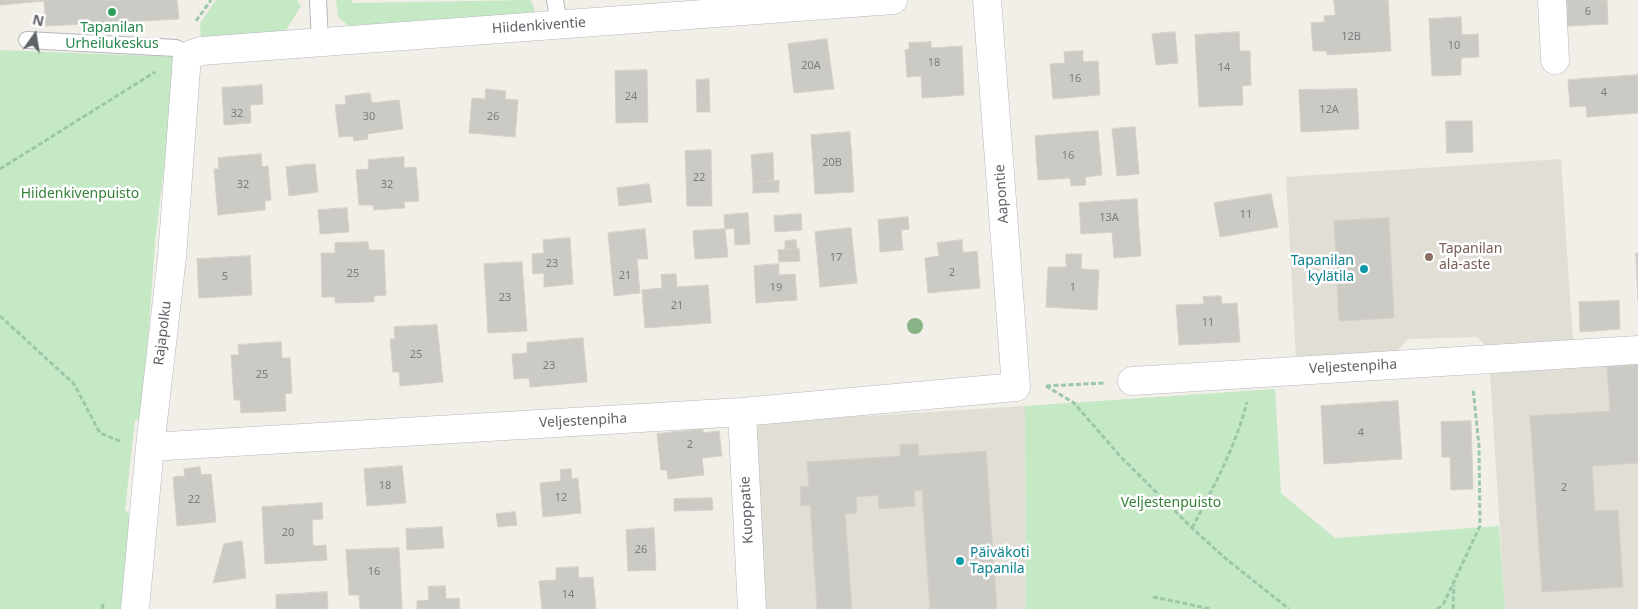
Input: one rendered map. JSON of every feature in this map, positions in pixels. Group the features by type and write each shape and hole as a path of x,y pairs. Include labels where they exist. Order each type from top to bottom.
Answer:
{"street":[{"name":"Hiidenkiventie","path":"187,56 200,51 320,42 557,12 893,0"},
{"name":"Aapontie","path":"987,0 1016,387"},
{"path":"1552,0 1555,60"},
{"name":"Rajapolku","path":"135,609 140,446 172,257 187,56"},
{"name":"Veljestenpiha","path":"1132,381 1269,371 1638,350"},
{"name":"Veljestenpiha","path":"140,446 742,412 1016,387"},
{"name":"Kuoppatie","path":"742,412 752,609"}],"lane":[{"path":"318,0 320,42"},
{"path":"27,40 176,48 187,56"}],"path":[{"path":"195,23 211,0"},
{"path":"0,169 143,78 187,56"},
{"path":"0,316 74,384 100,433 140,446"},
{"path":"1437,609 1443,605 1454,584 1480,526 1479,446 1470,360"},
{"path":"1192,528 1210,493 1243,418 1251,384 1269,371"},
{"path":"1068,386 1132,381"},
{"path":"1046,386 1074,403 1120,456 1192,528 1225,558 1290,609"},
{"path":"1453,609 1454,584"},
{"path":"1153,597 1211,609"}],"shaded area":[{"name":"Tapanilan ala-aste","path":"1561,159 1573,342 1487,347 1477,337 1408,339 1396,352 1296,358 1286,177"},
{"path":"1638,361 1638,609 1505,609 1490,374"},
{"path":"1025,406 1026,609 765,609 755,423"}],"green space":[{"path":"216,0 297,0 301,6 285,32 201,39 200,23"},
{"path":"336,0 351,0 352,3 529,0 532,2 536,16 349,26 338,17"},
{"name":"Hiidenkivenpuisto","path":"0,50 177,57 155,243 142,420 135,420 125,509 133,520 123,609 0,609"},
{"name":"Veljestenpuisto","path":"1275,389 1281,493 1335,538 1499,526 1505,609 1026,609 1025,406"}],"building":[{"name":"Tapanilan Urheilukeskus","path":"0,0 177,0 179,19 46,26 44,1 0,5"},
{"path":"1334,0 1388,0 1391,51 1327,55 1327,51 1313,51 1311,23 1325,22 1324,16 1335,15"},
{"path":"1567,0 1607,0 1608,24 1568,26"},
{"path":"1461,17 1462,35 1478,34 1479,57 1461,58 1461,75 1432,76 1429,19"},
{"path":"1175,32 1178,63 1156,65 1152,34"},
{"path":"1239,32 1240,51 1250,51 1251,85 1242,86 1243,105 1199,107 1195,35"},
{"path":"827,39 834,89 794,93 788,44"},
{"path":"931,42 931,48 962,46 964,95 922,98 921,76 907,77 905,50 909,49 909,43"},
{"path":"1083,51 1083,62 1098,61 1100,95 1053,99 1050,64 1065,63 1064,52"},
{"path":"647,70 648,122 616,123 615,71"},
{"path":"1638,75 1638,113 1587,117 1586,106 1570,107 1568,80"},
{"path":"709,79 710,112 697,112 696,80"},
{"path":"262,85 263,104 250,105 251,123 224,125 222,88"},
{"path":"486,89 506,91 505,99 518,100 515,137 469,133 472,98 485,99"},
{"path":"1357,89 1359,129 1301,132 1299,90"},
{"path":"370,93 372,103 399,100 403,129 367,134 368,139 354,141 353,136 339,137 335,105 346,104 345,96"},
{"path":"1446,121 1472,121 1473,152 1447,153"},
{"path":"1135,127 1139,174 1117,176 1112,129"},
{"path":"1098,131 1102,175 1085,177 1086,185 1071,186 1070,178 1038,180 1035,136"},
{"path":"850,132 854,192 815,194 811,135"},
{"path":"711,150 712,206 687,206 685,151"},
{"path":"773,153 774,181 753,182 751,155"},
{"path":"261,154 262,167 268,166 271,200 265,201 265,210 218,215 214,169 219,169 218,158"},
{"path":"404,157 404,168 416,167 419,201 404,202 405,208 374,210 373,205 359,205 356,170 369,169 368,160"},
{"path":"315,164 318,192 289,196 286,167"},
{"path":"779,181 779,192 753,193 753,182"},
{"path":"649,184 652,202 619,206 617,188"},
{"path":"1271,194 1278,227 1220,237 1214,203"},
{"path":"1137,199 1141,256 1114,258 1112,232 1081,234 1079,203"},
{"path":"347,208 349,232 320,234 318,210"},
{"path":"748,213 750,244 735,245 734,228 725,229 724,215"},
{"path":"801,214 802,230 775,232 774,216"},
{"path":"908,217 909,229 901,230 903,250 880,252 878,220"},
{"name":"Tapanilan kylätila","path":"1389,218 1394,318 1339,321 1334,221"},
{"path":"851,228 857,283 820,287 815,232"},
{"path":"645,229 648,259 637,259 640,293 614,296 608,233"},
{"path":"725,229 728,257 695,259 693,231"},
{"path":"570,238 573,284 544,287 544,273 533,274 532,254 544,253 543,240"},
{"path":"796,240 797,249 785,250 785,241"},
{"path":"962,240 963,253 977,251 980,288 928,293 925,258 939,256 937,243"},
{"path":"368,242 369,250 384,250 386,295 374,296 374,302 335,303 335,297 322,297 321,253 335,253 335,243"},
{"path":"799,249 800,261 779,262 778,250"},
{"path":"1636,253 1638,253 1638,300"},
{"path":"1066,254 1082,254 1081,269 1099,270 1097,310 1046,307 1048,267 1066,267"},
{"path":"250,256 252,295 199,298 197,259"},
{"path":"522,262 527,331 488,333 484,264"},
{"path":"779,264 779,275 795,274 797,300 756,303 754,266"},
{"path":"676,274 677,287 708,285 711,323 645,328 642,290 662,288 661,275"},
{"path":"1221,296 1222,304 1237,303 1240,342 1179,345 1176,305 1204,304 1203,297"},
{"path":"1619,301 1620,329 1580,332 1579,302"},
{"path":"437,325 443,382 400,386 399,372 393,372 390,339 395,339 394,327"},
{"path":"583,338 587,382 530,387 529,378 514,379 512,354 527,353 527,343"},
{"path":"281,342 282,358 290,358 292,393 285,394 286,411 241,413 240,400 234,400 231,355 239,355 238,345"},
{"path":"1638,365 1638,463 1592,466 1595,511 1618,510 1623,587 1542,592 1530,416 1610,411 1607,367"},
{"path":"1398,401 1402,459 1324,464 1321,406"},
{"path":"1471,421 1473,489 1451,490 1450,457 1442,457 1441,422"},
{"path":"703,429 703,433 719,431 722,456 702,458 704,475 668,479 667,470 661,470 657,434"},
{"name":"Päiväkoti Tapanila","path":"918,444 919,456 986,451 997,609 930,609 922,490 914,491 915,506 879,509 878,495 856,497 857,513 845,514 852,609 817,609 810,505 801,506 800,487 809,486 807,462 900,456 900,445"},
{"path":"402,466 406,503 367,506 364,469"},
{"path":"200,467 201,475 211,474 216,522 177,526 173,477 185,476 184,469"},
{"path":"571,469 572,479 578,478 581,513 543,517 540,483 561,481 560,470"},
{"path":"712,498 713,510 674,511 674,499"},
{"path":"322,503 323,519 312,520 313,546 326,545 327,560 265,564 262,507"},
{"path":"515,512 517,525 498,527 496,514"},
{"path":"442,527 444,548 407,550 406,529"},
{"path":"654,528 656,570 628,571 626,530"},
{"path":"242,541 246,578 213,583 224,544"},
{"path":"399,548 402,609 360,609 359,595 349,595 346,550"},
{"path":"578,567 579,578 593,577 596,609 542,609 539,581 556,580 556,568"},
{"path":"445,586 446,599 459,598 460,609 417,609 417,601 429,600 428,587"},
{"path":"327,592 328,609 276,609 276,595"}],"place":[{"name":"Tapanilan Urheilukeskus","path":"112,12"},
{"name":"Tapanilan ala-aste","path":"1429,257"},
{"name":"Tapanilan kylätila","path":"1364,269"},
{"name":"Päiväkoti Tapanila","path":"960,561"}]}
